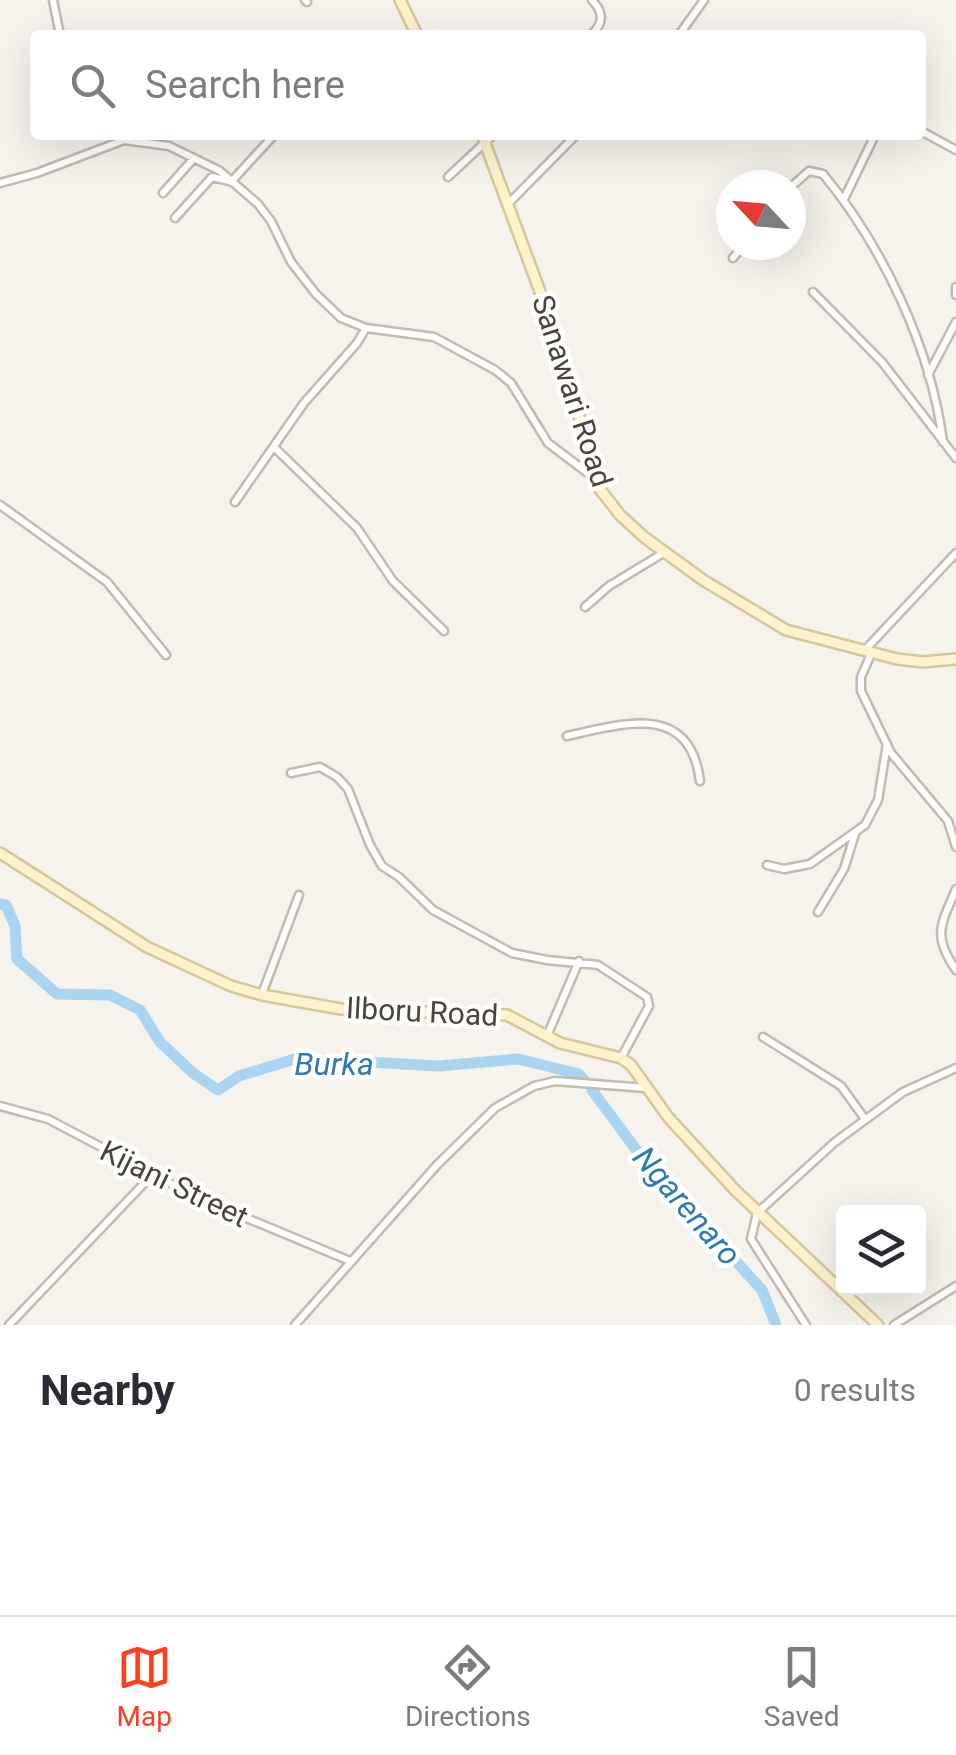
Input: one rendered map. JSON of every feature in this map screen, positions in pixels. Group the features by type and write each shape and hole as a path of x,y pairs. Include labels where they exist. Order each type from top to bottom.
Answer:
{"street":[{"path":"53,0 59,30"},
{"path":"400,0 415,30"},
{"path":"592,0 601,11 602,20 595,30"},
{"path":"683,30 704,0"},
{"path":"926,134 956,150"},
{"path":"108,140 110,145"},
{"path":"0,183 124,140 169,146 194,158 258,204 291,262 316,294 342,318 366,328 434,338 495,370 511,383 548,443 594,478"},
{"path":"174,218 212,176 231,181 269,140"},
{"path":"448,177 485,140"},
{"name":"Sanawari Road","path":"488,140 575,398 594,478 620,515 665,552 776,625 809,638 914,662 956,659"},
{"path":"509,203 571,140"},
{"path":"844,200 873,140"},
{"path":"163,194 194,158"},
{"path":"806,173 814,170 823,174 844,200 882,265 928,376 943,442"},
{"path":"956,287 956,295"},
{"path":"813,292 882,362 956,458"},
{"path":"928,376 956,322"},
{"path":"235,502 304,403 366,328"},
{"path":"275,448 358,528 393,581 444,632"},
{"path":"0,505 108,582 166,656"},
{"path":"585,607 610,586 665,552"},
{"path":"956,553 867,653 860,688 891,753 948,821 956,847"},
{"path":"568,736 634,721 662,726 678,734 690,749 698,763 700,781"},
{"path":"767,866 784,869 810,864 865,826 878,800 887,743"},
{"path":"291,772 320,767 338,776 348,789 382,866 426,906 512,953 598,964 650,1002 621,1058 632,1065 682,1134 757,1212 878,1325"},
{"path":"818,912 844,868 855,832"},
{"name":"Ilboru Road","path":"0,853 147,947 219,982 262,996 374,1012 492,1013 512,1017 568,1046 621,1058"},
{"path":"956,889 940,944 956,970"},
{"path":"262,996 299,895"},
{"path":"547,1036 579,961"},
{"path":"764,1036 841,1086 865,1119"},
{"path":"806,1325 751,1239 757,1212 865,1119 903,1092 956,1068"},
{"path":"295,1325 350,1260 486,1116 519,1093 555,1080 648,1088"},
{"name":"Kijani Street","path":"0,1106 48,1120 249,1221 350,1260"},
{"path":"9,1325 152,1174"},
{"path":"894,1325 956,1286"}],"waterway":[{"name":"Burka","path":"0,904 6,905 15,926 17,959 57,994 110,995 140,1010 160,1042 218,1090 239,1076 298,1058 439,1066 518,1059 579,1074 585,1081"},
{"name":"Ngarenaro","path":"592,1090 643,1159 762,1290 776,1325"}]}
